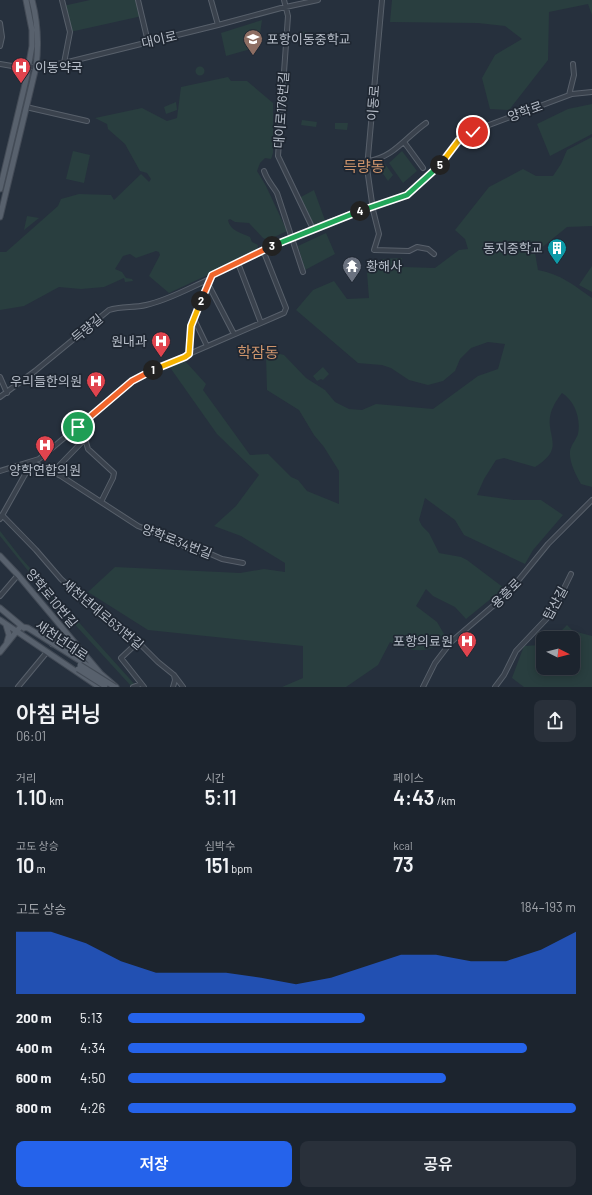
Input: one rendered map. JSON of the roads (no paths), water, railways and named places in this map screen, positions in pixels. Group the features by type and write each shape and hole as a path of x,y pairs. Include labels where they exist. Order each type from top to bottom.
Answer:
{"main road":[{"path":"0,190 28,68 32,38 26,0"},
{"path":"0,217 36,67 38,31 32,0"},
{"path":"15,127 21,128"},
{"name":"양학로10번길","path":"0,556 104,675"},
{"name":"새천년대로","path":"0,608 20,629"},
{"name":"새천년대로","path":"0,616 79,667 116,687"},
{"path":"0,620 5,624 20,629 47,652 100,687"},
{"path":"5,624 9,635 6,645"},
{"path":"0,652 20,629 28,628 104,675 116,687"},
{"name":"새천년대로","path":"79,667 105,687"},
{"path":"104,675 107,681 105,687"}],"street":[{"path":"62,0 70,32 64,63"},
{"path":"138,0 148,42"},
{"path":"211,0 218,25"},
{"name":"대이로176번길","path":"284,0 288,16 278,156 313,229"},
{"name":"대이로","path":"0,64 28,68 64,63 218,25 286,6 318,0"},
{"name":"이동로","path":"382,0 368,161 373,206 379,234 374,250 408,251 417,247 428,249 434,254"},
{"path":"0,23 2,37 0,46"},
{"path":"569,95 574,75 573,64"},
{"name":"양학로","path":"210,279 212,275 291,238 373,206 407,195 435,171 459,140 487,125 569,95 592,92"},
{"path":"26,107 87,121"},
{"path":"368,161 379,160 404,142 426,123"},
{"path":"404,142 423,168"},
{"path":"264,171 268,181 277,193 303,272"},
{"path":"0,471 39,459 132,381 189,354 284,313 286,308 263,250"},
{"path":"238,263 261,323"},
{"path":"189,354 190,335 194,319 210,279"},
{"name":"득량길","path":"0,397 7,393 109,310 145,305 159,301 210,279"},
{"path":"208,284 234,334"},
{"path":"194,319 207,346"},
{"path":"0,377 7,393"},
{"path":"78,427 85,436 88,448 114,473 101,502"},
{"path":"53,472 81,443 85,436"},
{"path":"1,517 32,462"},
{"name":"양학로34번길","path":"32,462 53,472 138,526 178,542 192,550 206,552 222,559 243,563"},
{"name":"용흥로","path":"423,687 435,663 455,638 508,593 548,544 592,500"},
{"name":"새천년대로631번길","path":"1,517 36,550 61,579 109,622 138,642 158,662 174,675 183,687"},
{"name":"탑산길","path":"495,687 504,675 516,651 552,613 571,574"},
{"path":"0,596 18,575"},
{"path":"52,644 66,632"},
{"path":"133,687 142,685 121,658 138,642"},
{"path":"18,687 47,652"},
{"path":"173,687 175,680 174,675"}],"place":[{"name":"포항이동중학교","path":"253,56"},
{"name":"이동약국","path":"21,84"},
{"name":"동지중학교","path":"557,265"},
{"name":"황해사","path":"352,283"},
{"name":"원내과","path":"161,358"},
{"name":"우리들한의원","path":"96,398"},
{"name":"양학연합의원","path":"45,462"},
{"name":"포항의료원","path":"467,658"}],"district":[{"name":"득량동","path":"364,167"},
{"name":"학잠동","path":"258,353"}]}
